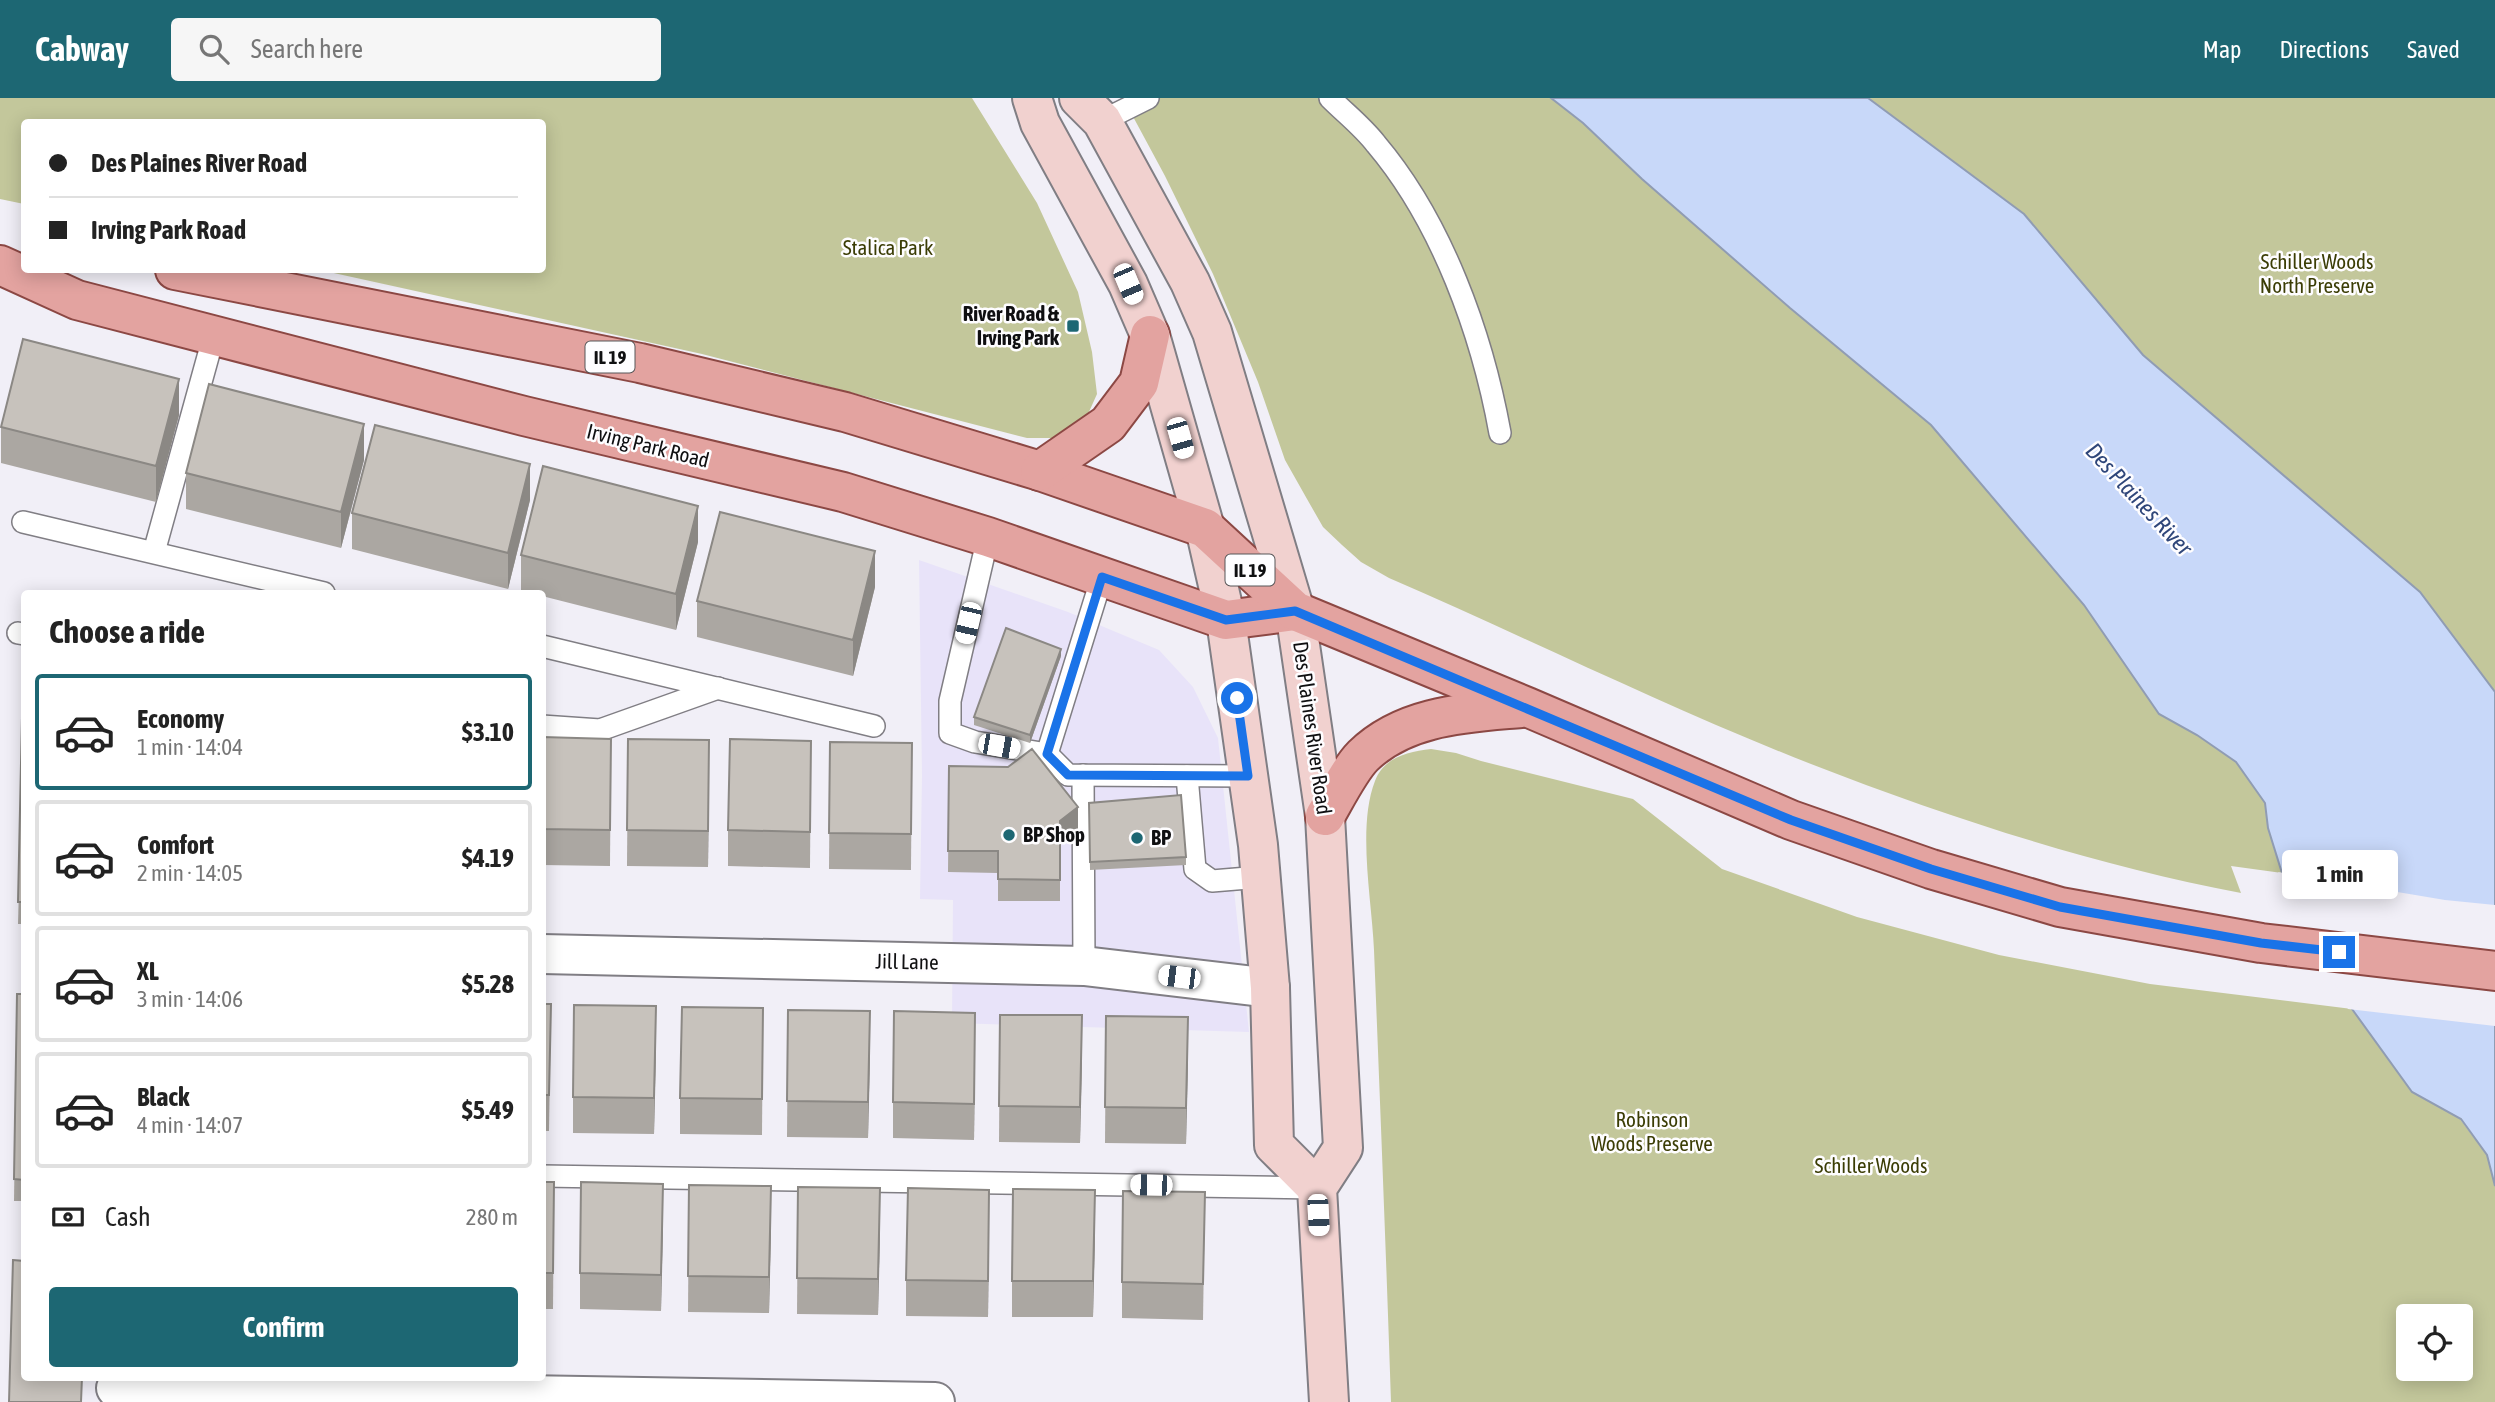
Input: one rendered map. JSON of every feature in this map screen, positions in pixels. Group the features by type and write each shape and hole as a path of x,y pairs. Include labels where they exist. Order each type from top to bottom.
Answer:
{"main road":[{"path":"1032,98 1040,123 1128,284 1150,335 1205,528 1226,620 1260,877 1270,988 1274,1145 1317,1188 1329,1402"},
{"name":"Des Plaines River Road","path":"1090,109 1190,282 1212,332 1295,611 1325,816 1343,1148 1317,1188"},
{"path":"0,247 21,249"},
{"name":"Irving Park Road","path":"0,265 77,300 524,416 843,492 988,537 1226,620 1295,611"},
{"name":"Irving Park Road","path":"190,273 653,366 845,412 1040,471 1205,528 1295,611 1791,820 1931,869 2060,907 2261,943 2495,971"},
{"path":"1040,471 1108,424 1139,383 1150,335"},
{"path":"1325,816 1362,757 1394,733 1443,716 1527,707"}],"street":[{"name":"Jill Lane","path":"546,954 1084,966 1270,988"},
{"path":"116,1389 936,1402"}],"lane":[{"path":"1090,109 1148,98"},
{"path":"1330,98 1376,143 1420,209 1448,264 1475,332 1492,391 1500,433"},
{"path":"154,552 214,335"},
{"path":"23,522 312,590"},
{"path":"988,537 950,701 950,733 975,741 1047,754 1068,775 1248,776"},
{"path":"1047,754 1102,577"},
{"path":"546,647 874,726"},
{"path":"546,726 600,730 718,688"},
{"path":"1083,775 1084,966"},
{"path":"1187,776 1195,869 1212,881 1260,877"},
{"path":"546,1176 1317,1188"}],"shaded area":[{"path":"919,560 1068,612 1159,650 1193,687 1218,738 1249,1032 952,1023 953,900 920,899 922,776"}],"green space":[{"name":"Stalica Park","path":"0,98 972,98 1037,203 1078,292 1092,352 1097,394 1084,423 1058,438 1027,438 702,354 334,273 546,273 546,119 21,119 21,203 0,199"},
{"path":"1123,98 1551,98 1583,123 1642,179 1790,308 1931,425 2084,605 2159,714 2197,735 2236,762 2265,803 2268,828 2282,873 2231,866 2241,893 2131,869 1969,821 1811,764 1705,720 1389,578 1361,562 1323,527 1285,460 1258,382 1213,274"},
{"name":"Schiller Woods North Preserve","path":"1868,98 2495,98 2495,692 2420,592 2143,355 2024,214"},
{"name":"Schiller Woods","path":"1431,749 1456,753 1633,799 1722,869 1857,917 1999,955 2150,984 2352,1009 2412,1092 2460,1119 2487,1155 2495,1186 2495,1402 1391,1402 1374,950 1366,842 1370,799 1375,781 1384,766 1406,754"}],"water":[{"name":"Des Plaines River","path":"1551,98 1868,98 2024,214 2143,355 2420,592 2495,692 2495,1186 2487,1155 2461,1119 2412,1092 2352,1009 2282,873 2268,828 2265,803 2236,762 2197,735 2159,714 2084,605 1931,425 1790,308 1642,179 1583,123"}],"pier":[{"path":"2278,872 2445,900 2495,905 2495,1026 2348,1009"}],"building":[{"path":"23,339 179,379 156,466 1,427"},
{"path":"209,384 364,424 341,512 186,473"},
{"path":"375,425 530,464 508,553 352,513"},
{"path":"543,466 698,506 676,594 521,555"},
{"path":"720,512 875,551 853,640 697,601"},
{"path":"1006,628 1061,649 1030,735 974,717"},
{"path":"546,737 611,739 610,830 546,829"},
{"path":"628,739 709,740 708,831 627,830"},
{"path":"730,739 811,741 810,832 728,830"},
{"path":"830,742 912,743 911,834 829,833"},
{"name":"BP Shop","path":"1032,749 1078,807 1060,821 1060,880 998,879 998,851 948,851 949,766 1008,767"},
{"path":"21,763 21,902 18,902"},
{"name":"BP","path":"1181,795 1186,857 1090,862 1089,803"},
{"path":"17,994 21,994 21,1180 14,1179"},
{"path":"546,1004 551,1004 549,1095 546,1095"},
{"path":"574,1005 656,1006 654,1098 573,1097"},
{"path":"682,1007 763,1008 762,1099 680,1098"},
{"path":"788,1010 870,1011 868,1102 787,1101"},
{"path":"894,1011 975,1013 974,1104 893,1102"},
{"path":"1000,1015 1082,1015 1080,1107 999,1106"},
{"path":"1106,1016 1188,1017 1186,1108 1105,1107"},
{"path":"546,1182 554,1182 553,1273 546,1273"},
{"path":"581,1182 663,1184 661,1275 580,1273"},
{"path":"689,1185 771,1186 769,1277 688,1276"},
{"path":"798,1187 880,1188 878,1279 797,1278"},
{"path":"908,1188 989,1190 988,1281 906,1280"},
{"path":"1013,1189 1095,1190 1093,1281 1012,1281"},
{"path":"1123,1191 1205,1192 1203,1284 1122,1282"},
{"path":"13,1260 21,1261 21,1381 82,1381 81,1402 9,1402"}],"place":[{"name":"River Road & Irving Park","path":"1073,326"},
{"name":"BP Shop","path":"1009,835"},
{"name":"BP","path":"1137,838"}],"route":[{"path":"1237,698 1248,776 1068,775 1047,754 1102,577 1226,620 1295,611 1791,820 1931,869 2060,907 2261,943 2339,952"}],"park label":[{"name":"Robinson Woods Preserve","path":"1652,1132"}]}
